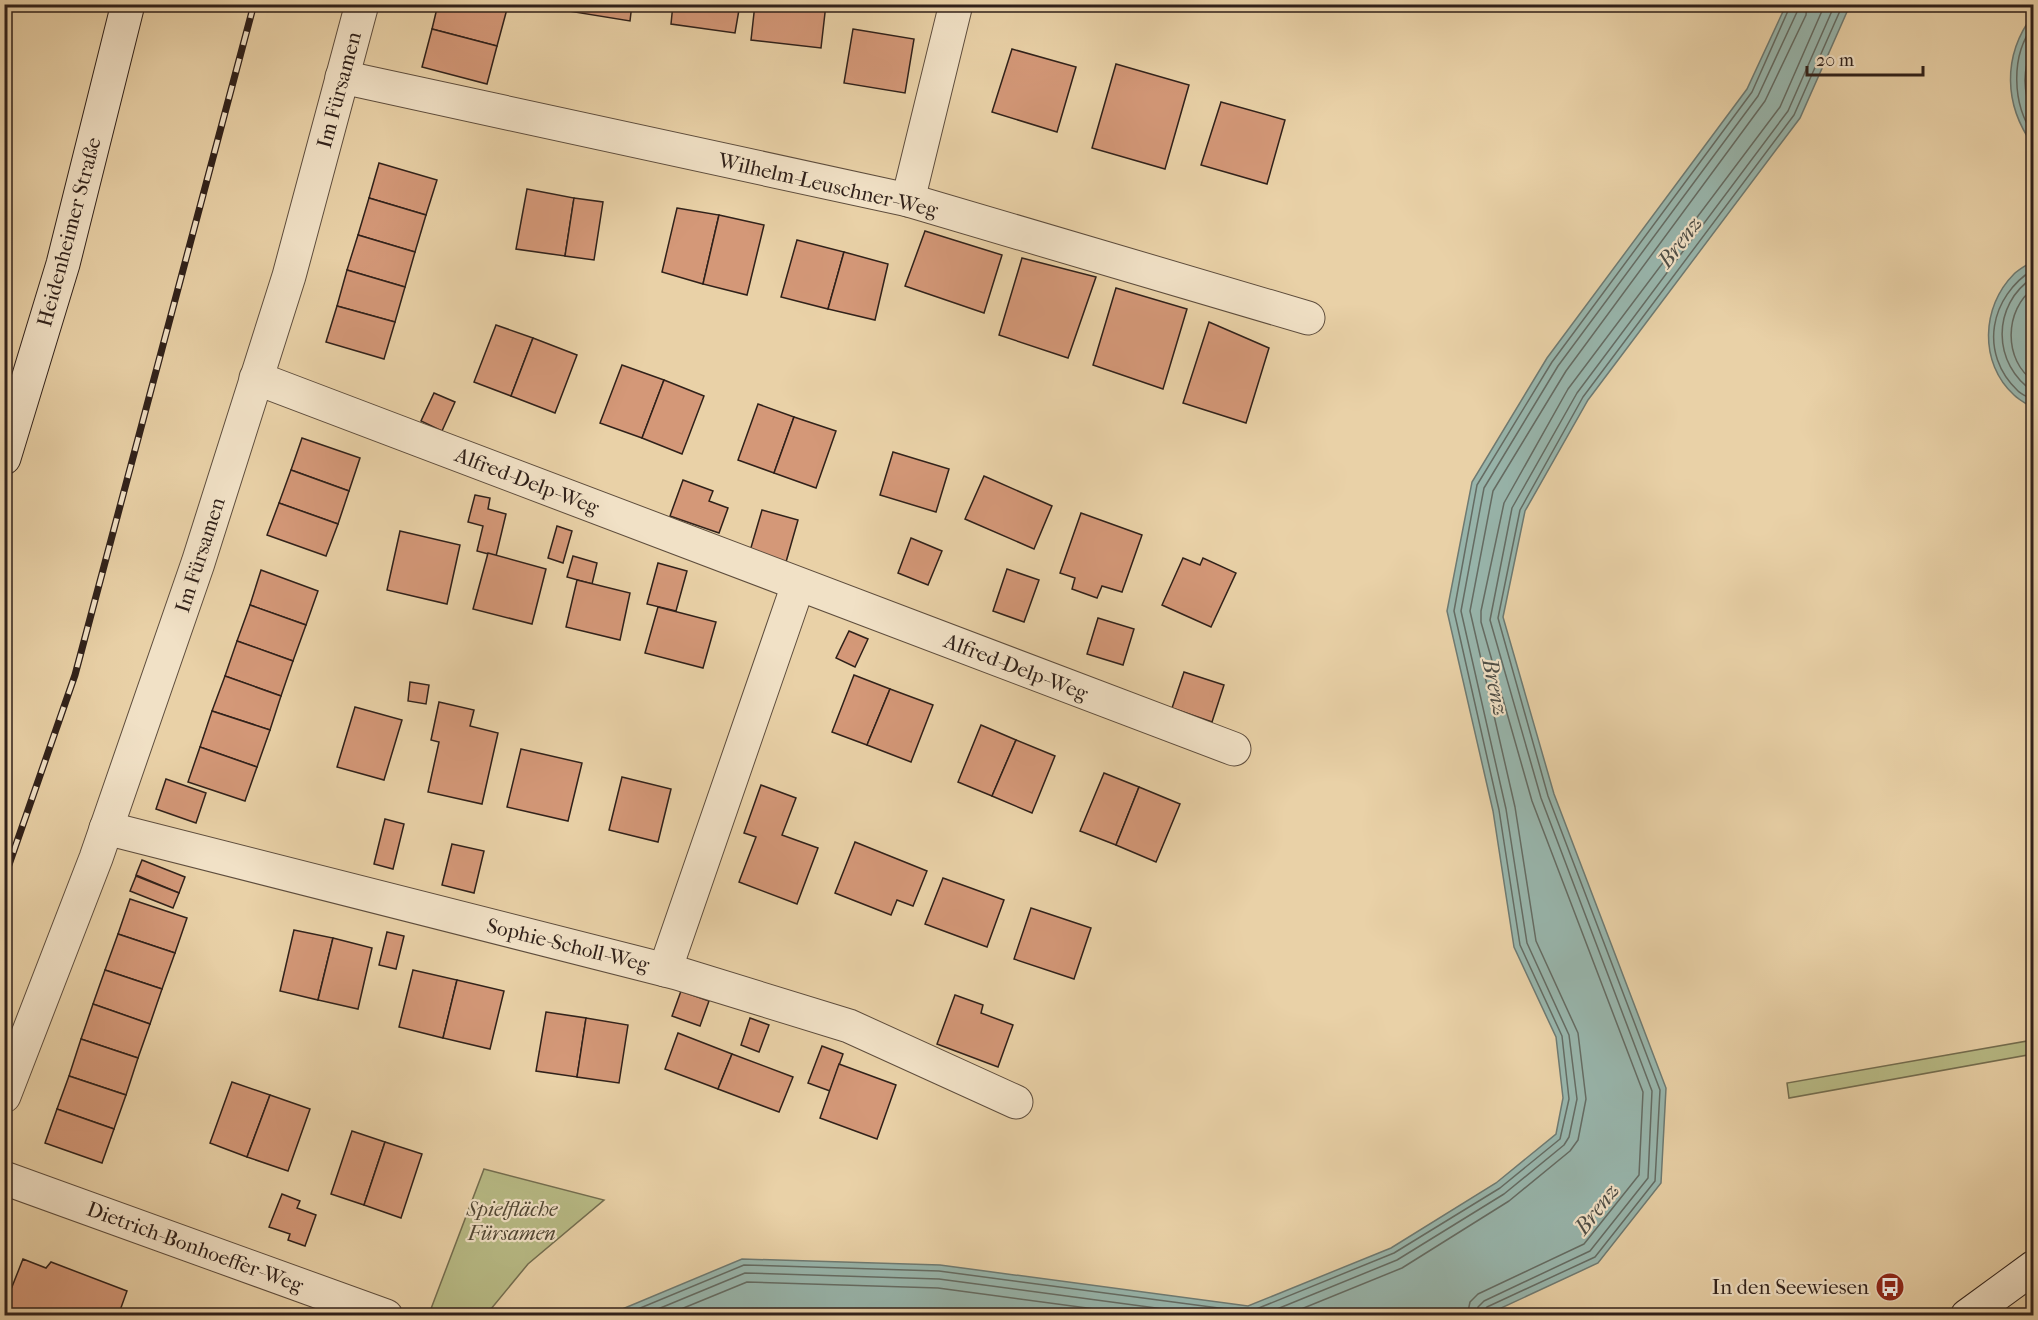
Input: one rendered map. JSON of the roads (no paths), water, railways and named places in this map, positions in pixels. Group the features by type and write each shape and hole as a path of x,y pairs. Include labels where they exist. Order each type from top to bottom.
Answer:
{"street":[{"name":"Heidenheimer Straße","path":"4,458 63,264 128,4"},
{"name":"Im Fürsamen","path":"4,1096 106,828 198,563 289,276 362,4"},
{"path":"908,200 956,4"},
{"name":"Wilhelm-Leuschner-Weg","path":"342,77 908,200 1308,318"},
{"name":"Alfred-Delp-Weg","path":"256,378 1234,749"},
{"path":"665,970 798,585"},
{"name":"Sophie-Scholl-Weg","path":"106,828 665,970 849,1026 1016,1102"},
{"name":"Dietrich-Bonhoeffer-Weg","path":"4,1178 386,1316"},
{"path":"1967,1316 2034,1267"}],"water":[{"name":"Brenz","path":"1786,5 1850,5 1800,118 1588,400 1525,511 1503,617 1554,794 1666,1088 1661,1183 1598,1263 1484,1316 608,1315 742,1259 940,1265 1248,1306 1391,1248 1496,1183 1556,1134 1563,1098 1556,1037 1514,947 1493,811 1447,611 1472,482 1547,358 1747,89"},
{"path":"2033,15 2033,145 2016,114 2010,80 2016,47"},
{"path":"2033,261 2033,408 2016,397 2003,382 1995,367 1988,335 1995,302 2003,287 2016,272"}],"railway":[{"path":"4,879 75,675 254,4"}],"place":[{"name":"In den Seewiesen","path":"1890,1287"}],"park label":[{"name":"Spielfläche Fürsamen","path":"512,1221"}]}
